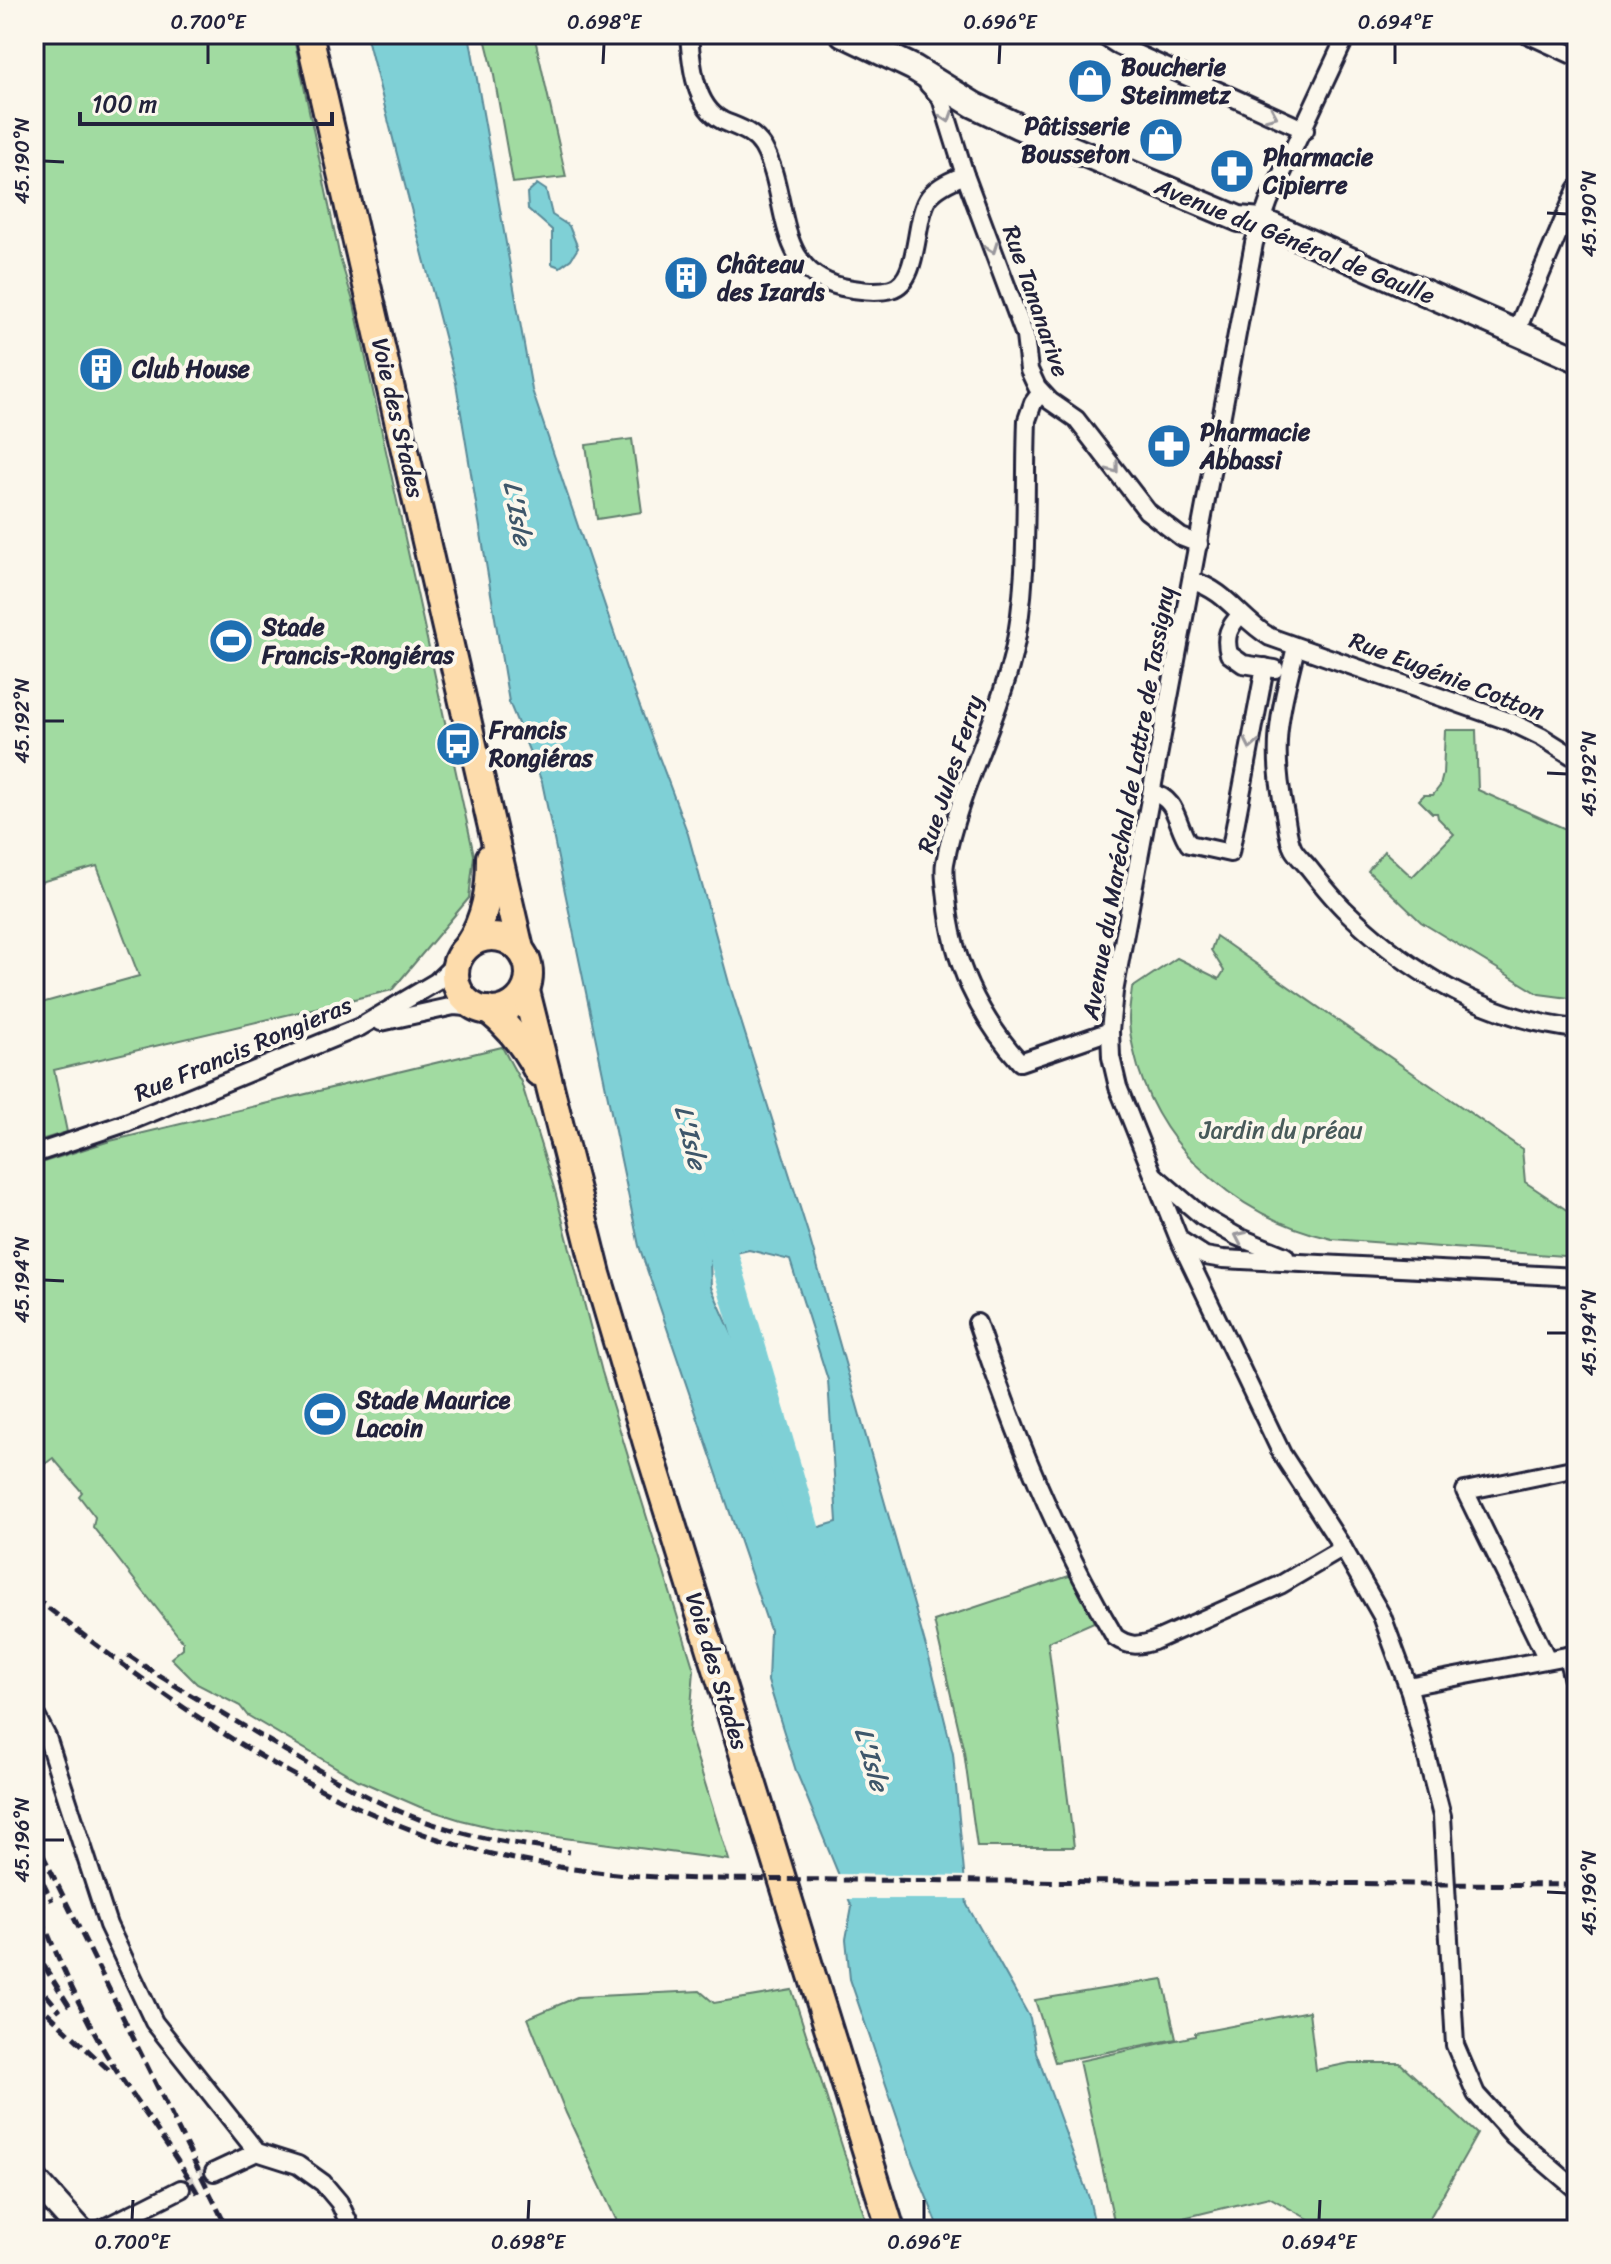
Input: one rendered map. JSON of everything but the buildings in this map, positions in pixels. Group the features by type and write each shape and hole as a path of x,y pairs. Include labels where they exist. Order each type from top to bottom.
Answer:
{"main road":[{"name":"Voie des Stades","path":"309,34 520,949"},
{"path":"843,34 914,68"},
{"name":"Avenue du Général de Gaulle","path":"914,68 1244,207 1261,221 1577,359"},
{"name":"Voie des Stades","path":"462,954 484,915 488,891 490,854 486,802"},
{"path":"501,937 520,949 529,964 529,982 526,991 510,1007 483,1009 461,994 456,984 462,954 478,939 501,937"},
{"name":"Voie des Stades","path":"526,991 594,1262 644,1435 891,2230"},
{"name":"Voie des Stades","path":"483,1009 505,1024 529,1054 557,1109"},
{"path":"34,2179 80,2230"}],"street":[{"path":"689,34 703,103 721,120 751,133 764,150 790,240 802,264 814,276 850,289 892,289 907,273 924,204 930,195 965,175"},
{"path":"1100,34 1119,46 1305,130"},
{"name":"Avenue du Maréchal de Lattre de Tassigny","path":"1347,34 1261,221 1254,243 1114,992 1111,1057 1118,1087 1205,1296 1282,1454 1343,1548 1387,1627 1408,1686 1442,1816 1455,2045 1476,2094 1514,2136 1577,2190"},
{"path":"1527,34 1577,57"},
{"name":"Rue Tananarive","path":"914,68 941,98 965,175 1025,336 1033,380 1041,392 1076,419 1147,511 1181,537 1199,544"},
{"path":"1516,332 1577,189"},
{"name":"Rue Jules Ferry","path":"1041,392 1027,420 1022,588 1013,654 987,739 956,818 944,866 950,929 969,989 1020,1062 1110,1031"},
{"name":"Rue Eugénie Cotton","path":"1192,581 1220,593 1256,629 1296,647 1511,722 1577,759"},
{"path":"1241,614 1226,637 1229,654 1243,664 1290,672"},
{"path":"1296,647 1277,726 1277,778 1292,848 1323,888 1398,956 1470,1001 1522,1020 1577,1029"},
{"path":"1152,793 1161,795 1172,804 1189,844 1230,853 1265,667"},
{"name":"Rue Francis Rongieras","path":"34,1154 112,1129 360,1027 436,982 462,954"},
{"path":"360,1027 454,1006 483,1009"},
{"path":"1155,1176 1203,1217 1236,1236 1276,1253 1314,1262"},
{"path":"1203,1217 1179,1239 1205,1256 1223,1259 1577,1277"},
{"path":"1205,1296 1207,1272 1214,1263 1223,1259"},
{"path":"977,1323 1012,1425 1068,1552 1115,1637 1125,1645 1140,1645 1182,1629 1280,1585 1343,1548"},
{"path":"1547,1659 1465,1491 1577,1468"},
{"path":"1408,1686 1572,1655 1577,1696"},
{"path":"34,1712 47,1737 108,1925 154,2022 257,2152 298,2165 323,2183 339,2202 352,2230"},
{"path":"214,2172 257,2152"},
{"path":"100,2230 181,2189"}],"green space":[{"name":"Stade Francis-Rongiéras","path":"34,34 293,34 474,855 469,898 392,990 54,1070 67,1132 34,1142 34,1005 139,976 97,866 34,884"},
{"path":"484,34 534,34 566,177 513,183"},
{"path":"632,439 642,512 597,519 586,445"},
{"path":"1445,730 1476,730 1478,790 1577,834 1577,999 1539,994 1421,922 1368,871 1384,851 1412,877 1454,834 1437,813 1432,813 1419,800 1424,795 1433,795 1440,786"},
{"name":"Jardin du préau","path":"1216,936 1522,1149 1525,1182 1577,1217 1577,1257 1332,1239 1268,1216 1212,1178 1188,1155 1150,1099 1136,1061 1129,1019 1132,988 1177,958 1219,979 1224,971 1211,950"},
{"name":"Stade Maurice Lacoin","path":"502,1047 521,1082 555,1191 602,1372 694,1670 689,1732 729,1860 498,1829 420,1807 358,1780 247,1715 240,1706 197,1684 171,1658 183,1648 183,1642 93,1527 95,1517 79,1496 82,1492 53,1458 34,1472 34,1165 110,1141"},
{"path":"1072,1575 1094,1622 1048,1642 1074,1847 977,1847 964,1752 934,1621"},
{"path":"1163,1979 1176,2039 1055,2062 1035,2000"},
{"path":"792,1990 869,2230 621,2230 566,2113 528,2018 577,1997 700,1991 714,2003"},
{"path":"1309,2011 1316,2070 1350,2063 1400,2063 1477,2134 1423,2230 1328,2230 1269,2197 1183,2218 1156,2230 1116,2230 1079,2061 1195,2036 1195,2033"}],"water":[{"path":"366,34 469,34 532,390 631,683 688,834 729,983 808,1233 931,1665 953,1754 967,1905 1030,2018 1036,2052 1089,2198 1096,2230 940,2230 913,2164 850,1979 846,1939 852,1907 796,1771 768,1681 770,1630 639,1246 542,782 509,702 456,383","holes":["749,1250 790,1260 828,1380 837,1522 795,1534 745,1363 711,1287 710,1259"]},
{"path":"537,184 546,190 552,215 569,226 578,248 571,259 560,267 552,264 552,230 528,209 527,193"}],"pier":[{"path":"835,1874 969,1876 970,1899 845,1899"}],"waterway":[{"name":"L'Isle","path":"712,1216 816,1569"}],"tunnel":[{"path":"181,2189 214,2172"}],"railway":[{"path":"34,1597 160,1691 293,1774 387,1820 425,1834 463,1847 541,1864 621,1874 701,1879 1577,1885"},
{"path":"128,1655 305,1762 399,1811 464,1833 569,1852"},
{"path":"34,1837 228,2230"},
{"path":"34,1865 52,1901"},
{"path":"34,1901 96,2036 200,2197"},
{"path":"34,1950 70,2007"},
{"path":"34,1980 60,2011"},
{"path":"34,2000 110,2071"}],"place":[{"name":"Boucherie Steinmetz","path":"1090,81"},
{"name":"Pâtisserie Bousseton","path":"1161,140"},
{"name":"Pharmacie Cipierre","path":"1232,171"},
{"name":"Château des Izards","path":"686,278"},
{"name":"Club House","path":"101,369"},
{"name":"Pharmacie Abbassi","path":"1169,446"},
{"name":"Stade Francis-Rongiéras","path":"231,641"},
{"name":"Francis Rongiéras","path":"458,744"},
{"name":"Stade Maurice Lacoin","path":"325,1414"}]}
